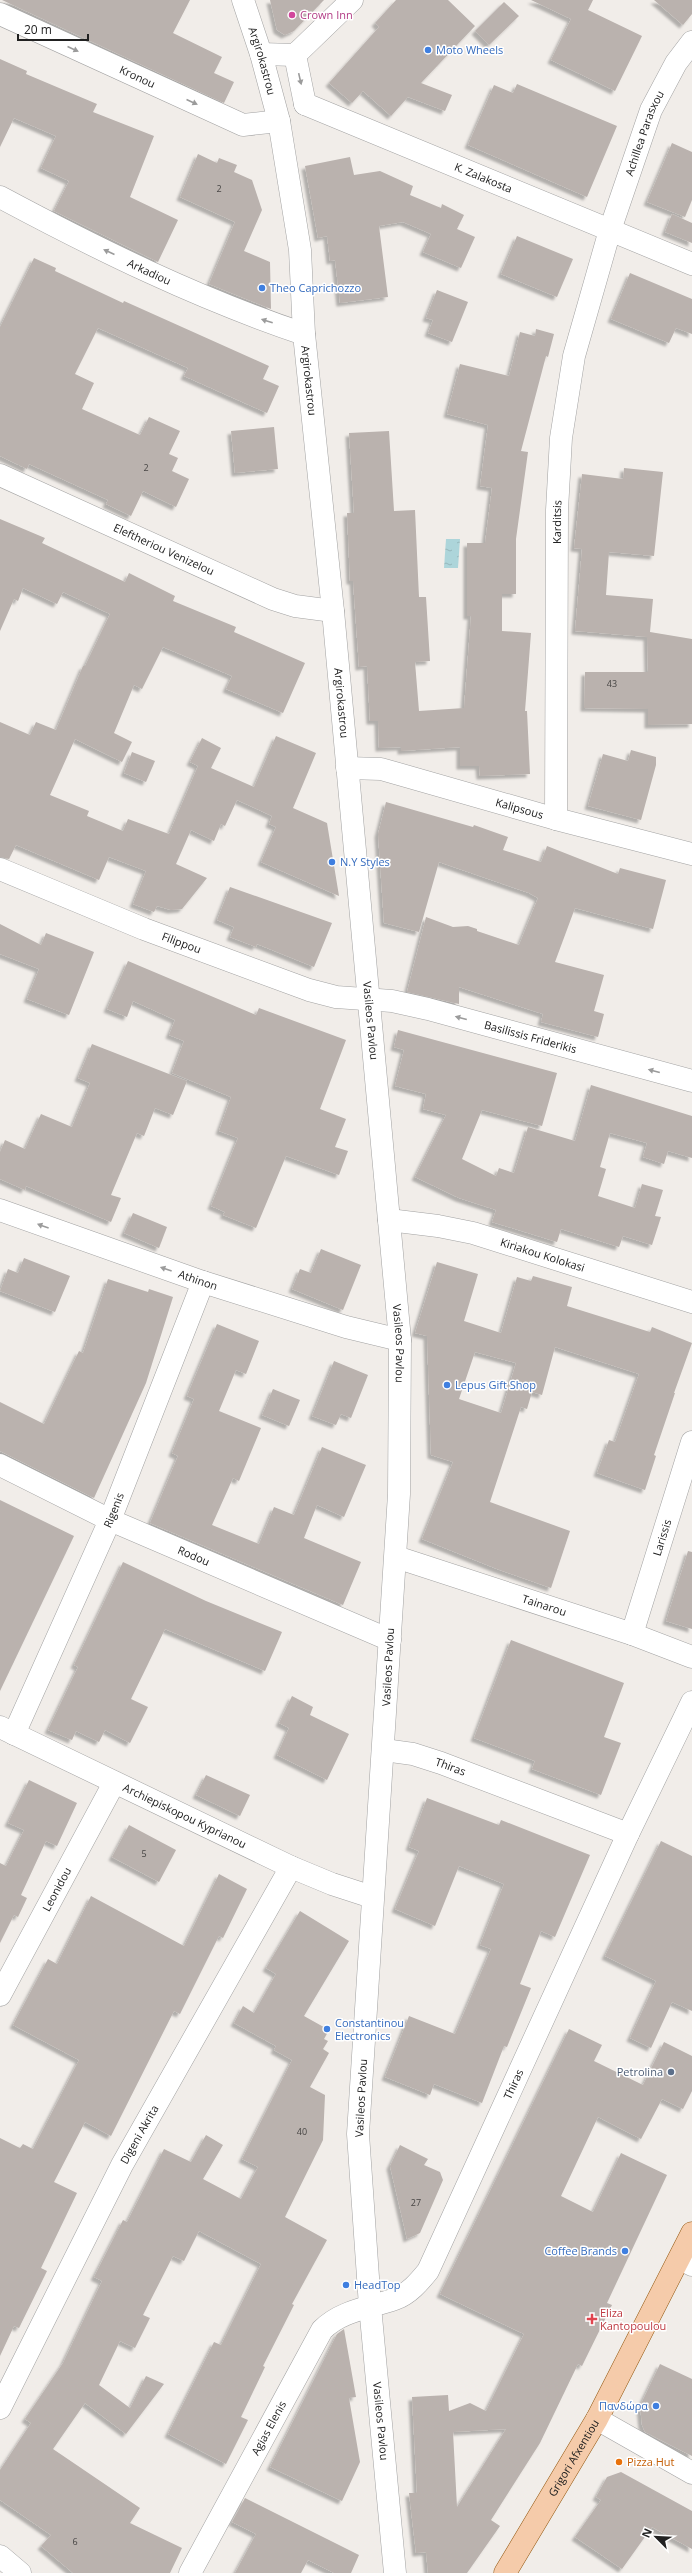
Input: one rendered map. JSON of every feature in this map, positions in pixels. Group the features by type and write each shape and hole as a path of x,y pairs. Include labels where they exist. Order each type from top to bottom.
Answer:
{"main road":[{"name":"Grigori Afxentiou","path":"505,2573 597,2419 686,2262 692,2233"}],"street":[{"name":"Argirokastrou","path":"243,0 261,54 279,123 300,250 304,334 333,611 347,768"},
{"path":"261,54 294,55 352,0"},
{"name":"Kronou","path":"0,14 243,125 279,123"},
{"name":"Achillea Parasxou","path":"610,230 651,110 676,63 692,42"},
{"path":"279,123 306,104 294,55"},
{"name":"K. Zalakosta","path":"306,104 692,264"},
{"name":"Arkadiou","path":"0,197 77,238 253,317 304,334"},
{"name":"Karditsis","path":"556,819 557,510 562,438 574,356 610,230"},
{"name":"Eleftheriou Venizelou","path":"0,475 273,598 295,606 333,611"},
{"name":"Kalipsous","path":"347,768 381,769 556,819 692,854"},
{"name":"Vasileos Pavlou","path":"347,768 400,1340 399,1494 396,1557 384,1750 372,1897 358,2134 370,2306 396,2571"},
{"name":"Filippou","path":"0,869 144,929 309,990 336,997 368,1000"},
{"name":"Basilissis Friderikis","path":"368,1000 392,1001 428,1009 692,1081"},
{"name":"Athinon","path":"0,1210 203,1282 346,1327 400,1340"},
{"name":"Kiriakou Kolokasi","path":"390,1220 438,1226 473,1233 692,1302"},
{"name":"Rigenis","path":"7,1730 110,1520 203,1282"},
{"name":"Larissis","path":"632,1634 692,1442"},
{"name":"Rodou","path":"0,1465 110,1520 390,1640"},
{"name":"Tainarou","path":"396,1557 632,1634 692,1656"},
{"name":"Thiras","path":"370,2306 396,2298 410,2290 428,2271 628,1834 692,1702"},
{"name":"Archiepiskopou Kyprianou","path":"7,1730 114,1783 291,1867 332,1884 372,1897"},
{"name":"Thiras","path":"384,1750 413,1754 441,1763 628,1834"},
{"name":"Leonidou","path":"0,1995 114,1783"},
{"name":"Digeni Akrita","path":"0,2408 122,2165 291,1867"},
{"name":"Agias Elenis","path":"190,2573 322,2330 340,2316 370,2306"},
{"path":"597,2419 692,2473"},
{"path":"0,2556 20,2573"}],"water":[{"path":"446,539 460,539 458,568 444,568"}],"building":[{"path":"2,0 190,0 173,33 222,57 214,73 234,82 224,103"},
{"name":"Crown Inn","path":"270,0 324,0 294,31 285,35 277,30"},
{"path":"396,0 448,0 475,26 421,83 452,95 445,111 408,97 391,116 363,91 352,103 329,83 379,27 375,23"},
{"path":"531,0 593,0 588,10 642,36 615,91 551,60 571,19"},
{"path":"654,0 692,0 692,14 683,25"},
{"path":"504,2 519,16 489,45 475,31"},
{"path":"0,59 27,71 26,74 97,104 93,112 154,136 130,197 178,220 158,262 54,211 69,181 41,168 56,136 14,118 0,147"},
{"path":"517,84 617,126 587,197 468,145 494,85 513,93"},
{"path":"672,143 692,152 692,200 685,217 647,202"},
{"path":"198,154 217,163 219,158 237,165 234,172 252,180 262,210 244,251 270,262 271,309 209,284 235,222 180,197"},
{"path":"350,157 354,175 380,171 413,186 410,195 441,208 442,204 464,215 457,229 475,237 461,268 423,252 431,234 403,222 379,226 388,297 340,303 335,260 330,261 327,236 318,238 305,166"},
{"path":"672,214 692,223 692,243 665,232"},
{"path":"517,236 573,259 557,297 501,274"},
{"path":"34,258 56,268 55,271 123,303 124,301 269,366 263,379 279,386 267,413 184,376 188,368 98,328 75,374 94,383 82,409 140,435 149,417 180,431 169,454 178,458 172,471 189,479 176,507 143,491 131,516 106,504 108,500 29,464 27,469 0,456 0,327"},
{"path":"630,273 692,299 692,334 676,328 669,343 611,319"},
{"path":"437,290 468,302 452,342 428,333 433,320 426,318"},
{"path":"536,329 554,334 548,357 546,356 521,451 528,452 516,539 516,594 502,594 502,631 531,633 525,711 527,711 530,774 480,776 479,766 460,766 460,747 401,751 401,747 379,748 378,721 370,721 367,666 359,667 353,581 350,581 347,513 354,513 349,433 389,431 394,511 415,510 419,597 426,597 430,661 415,662 419,711 464,708 471,616 467,616 467,543 485,543 492,488 480,486 488,425 447,414 460,364 509,376 520,332 535,336"},
{"path":"274,427 278,469 235,473 231,431"},
{"path":"624,468 663,472 654,556 609,552 606,595 653,599 650,632 692,639 692,724 648,725 648,709 584,708 585,672 648,672 647,637 575,631 582,549 574,548 582,474 623,479"},
{"path":"0,519 45,538 42,543 125,582 129,573 175,596 173,601 236,627 234,632 305,663 283,713 226,689 232,676 163,647 142,689 134,685 114,733 132,742 122,762 75,739 50,795 89,811 87,816 123,831 128,819 169,834 198,766 190,762 202,738 221,748 211,768 254,787 276,736 316,753 293,808 327,823 339,896 261,862 276,827 269,824 272,816 237,800 225,826 221,824 214,841 191,830 176,864 207,878 182,909 171,910 157,906 154,912 133,904 146,871 109,857 99,880 16,845 9,859 0,857 0,722 30,735 36,722 56,730 83,666 85,666 110,614 63,592 57,604 23,588 18,601 14,599 0,631"},
{"path":"631,750 656,757 656,765 641,820 588,806 603,754 628,761"},
{"path":"132,752 155,761 146,782 124,773"},
{"path":"386,802 473,827 474,825 508,837 503,850 541,862 547,846 618,874 620,868 666,880 653,929 575,908 555,962 604,975 594,1011 604,1014 598,1037 541,1022 543,1014 459,987 459,1004 407,992 426,917 453,927 468,926 477,929 477,931 519,945 538,898 529,893 439,862 419,932 384,923 378,834"},
{"path":"230,887 332,923 314,967 257,944 256,947 230,937 234,927 217,920"},
{"path":"0,924 41,945 46,933 94,952 69,1015 27,999 39,969 0,954"},
{"path":"128,961 256,1015 259,1008 346,1040 320,1109 346,1119 335,1147 348,1151 339,1175 286,1156 256,1228 223,1215 225,1212 211,1206 238,1138 219,1131 231,1097 172,1073 184,1041 169,1035 175,1020 133,1001 127,1017 107,1009"},
{"path":"398,1030 557,1073 542,1126 482,1110 462,1159 496,1176 499,1168 514,1173 528,1127 575,1141 591,1085 692,1116 692,1158 668,1151 664,1164 643,1157 647,1143 610,1133 600,1167 606,1169 598,1196 635,1208 642,1184 663,1190 655,1216 661,1217 652,1245 623,1236 619,1247 561,1229 557,1242 492,1222 496,1210 459,1198 415,1177 446,1115 423,1109 426,1094 395,1086 404,1050 394,1047"},
{"path":"92,1044 187,1081 173,1115 155,1108 144,1136 137,1133 111,1195 121,1198 111,1222 26,1186 25,1190 0,1179 0,1152 5,1140 25,1149 41,1114 72,1127 90,1083 78,1078"},
{"path":"133,1213 167,1227 159,1248 124,1233"},
{"path":"321,1249 361,1265 343,1310 292,1289 300,1269 311,1273"},
{"path":"24,1258 70,1276 55,1312 0,1291 8,1269 18,1273"},
{"path":"437,1262 478,1274 464,1321 501,1333 517,1277 531,1281 533,1276 572,1287 567,1306 650,1332 652,1327 692,1343 654,1455 656,1456 645,1490 597,1473 609,1440 615,1442 639,1374 555,1347 542,1395 532,1392 527,1409 521,1407 490,1502 570,1531 551,1588 497,1569 422,1539 453,1462 431,1455 427,1336 415,1333","holes":["475,1352 516,1363 501,1413 459,1399"]},
{"path":"108,1279 148,1292 149,1289 173,1297 146,1383 94,1498 0,1451 0,1402 44,1424 79,1351 83,1353"},
{"path":"217,1324 259,1341 246,1374 236,1370 219,1411 261,1428 239,1481 233,1478 212,1525 259,1544 274,1507 294,1515 322,1447 366,1465 344,1517 317,1505 304,1538 361,1562 343,1605 150,1523 178,1456 172,1453 194,1399 187,1396"},
{"path":"334,1361 368,1375 351,1418 341,1414 336,1425 312,1416"},
{"path":"273,1389 300,1400 289,1426 262,1415"},
{"path":"0,1500 74,1536 0,1691"},
{"path":"688,1551 692,1552 692,1629 666,1621"},
{"path":"123,1562 206,1601 282,1632 265,1671 165,1629 131,1699 148,1707 130,1743 105,1730 99,1742 76,1731 72,1740 48,1730 78,1667 74,1665"},
{"path":"511,1640 624,1683 604,1737 621,1743 601,1795 532,1769 535,1761 474,1738"},
{"path":"292,1696 313,1707 310,1715 349,1734 327,1780 277,1755 289,1728 279,1723"},
{"path":"206,1775 250,1795 240,1816 196,1795"},
{"path":"29,1780 77,1803 57,1846 46,1841 21,1895 27,1898 18,1917 14,1915 0,1943 0,1863 6,1866 24,1830 8,1823"},
{"path":"427,1798 499,1825 501,1820 590,1855 555,1937 541,1931 520,1984 531,1988 507,2047 504,2046 482,2103 434,2084 430,2095 385,2077 409,2016 455,2034 491,1949 480,1945 504,1884 459,1866 435,1926 395,1909 419,1851 409,1847"},
{"path":"129,1825 176,1850 159,1882 112,1857"},
{"path":"661,1841 692,1856 692,2011 672,2002 651,2048 630,2038 656,1981 605,1956"},
{"path":"219,1874 247,1889 223,1938 219,1936 180,2014 174,2011 111,2136 85,2122 54,2182 77,2193 41,2268 47,2271 19,2328 14,2326 0,2356 0,2138 20,2148 23,2144 33,2149 79,2060 13,2025 48,1959 57,1964 91,1896 184,1946"},
{"path":"300,1911 349,1941 304,2016 329,2030 324,2039 328,2041 323,2049 329,2053 310,2087 325,2095 323,2140 285,2217 327,2240 292,2304 294,2305 263,2366 265,2367 241,2417 248,2420 226,2464 168,2434 214,2342 221,2345 261,2264 199,2231 184,2261 173,2256 143,2315 150,2318 135,2348 120,2341 99,2385 130,2408 146,2376 164,2384 126,2434 85,2403 53,2449 140,2508 130,2523 182,2548 170,2573 73,2573 41,2546 51,2535 0,2500 0,2470 31,2423 25,2419 63,2363 102,2281 94,2277 123,2220 127,2222 164,2149 191,2162 206,2135 223,2145 203,2179 241,2199 258,2167 242,2159 292,2060 274,2050 276,2046 234,2023 243,2006 254,2013 276,1974 266,1968"},
{"path":"569,2029 602,2045 594,2061 643,2085 664,2042 692,2056 692,2091 683,2109 662,2099 641,2139 598,2117 561,2196 593,2212 621,2153 667,2175 607,2303 612,2305 582,2366 578,2364 540,2443 491,2520 500,2526 467,2573 428,2573 426,2552 416,2553 409,2493 417,2493 412,2397 448,2395 449,2411 470,2403 486,2411 524,2334 440,2294","holes":["506,2429 457,2507 453,2432"]},
{"path":"400,2145 428,2159 424,2165 440,2172 443,2180 420,2233 407,2239 390,2166"},
{"path":"344,2329 356,2397 349,2398 360,2462 342,2501 270,2467 337,2334"},
{"path":"660,2364 692,2379 692,2456 645,2432 642,2425 640,2406"},
{"path":"621,2472 692,2511 692,2549 652,2527 622,2569 575,2537 601,2500 596,2497 607,2477"},
{"path":"245,2498 359,2555 351,2573 334,2573 308,2560 301,2573 235,2573 256,2534 232,2522"}],"place":[{"name":"Crown Inn","path":"292,15"},
{"name":"Moto Wheels","path":"428,50"},
{"name":"Theo Caprichozzo","path":"262,288"},
{"name":"N.Y Styles","path":"332,862"},
{"name":"Lepus Gift Shop","path":"447,1385"},
{"name":"Constantinou Electronics","path":"327,2029"},
{"name":"Petrolina","path":"671,2072"},
{"name":"Coffee Brands","path":"625,2251"},
{"name":"HeadTop","path":"346,2285"},
{"name":"Eliza Kantopoulou","path":"592,2319"},
{"name":"Πανδώρα","path":"656,2406"},
{"name":"Pizza Hut","path":"619,2462"}]}
